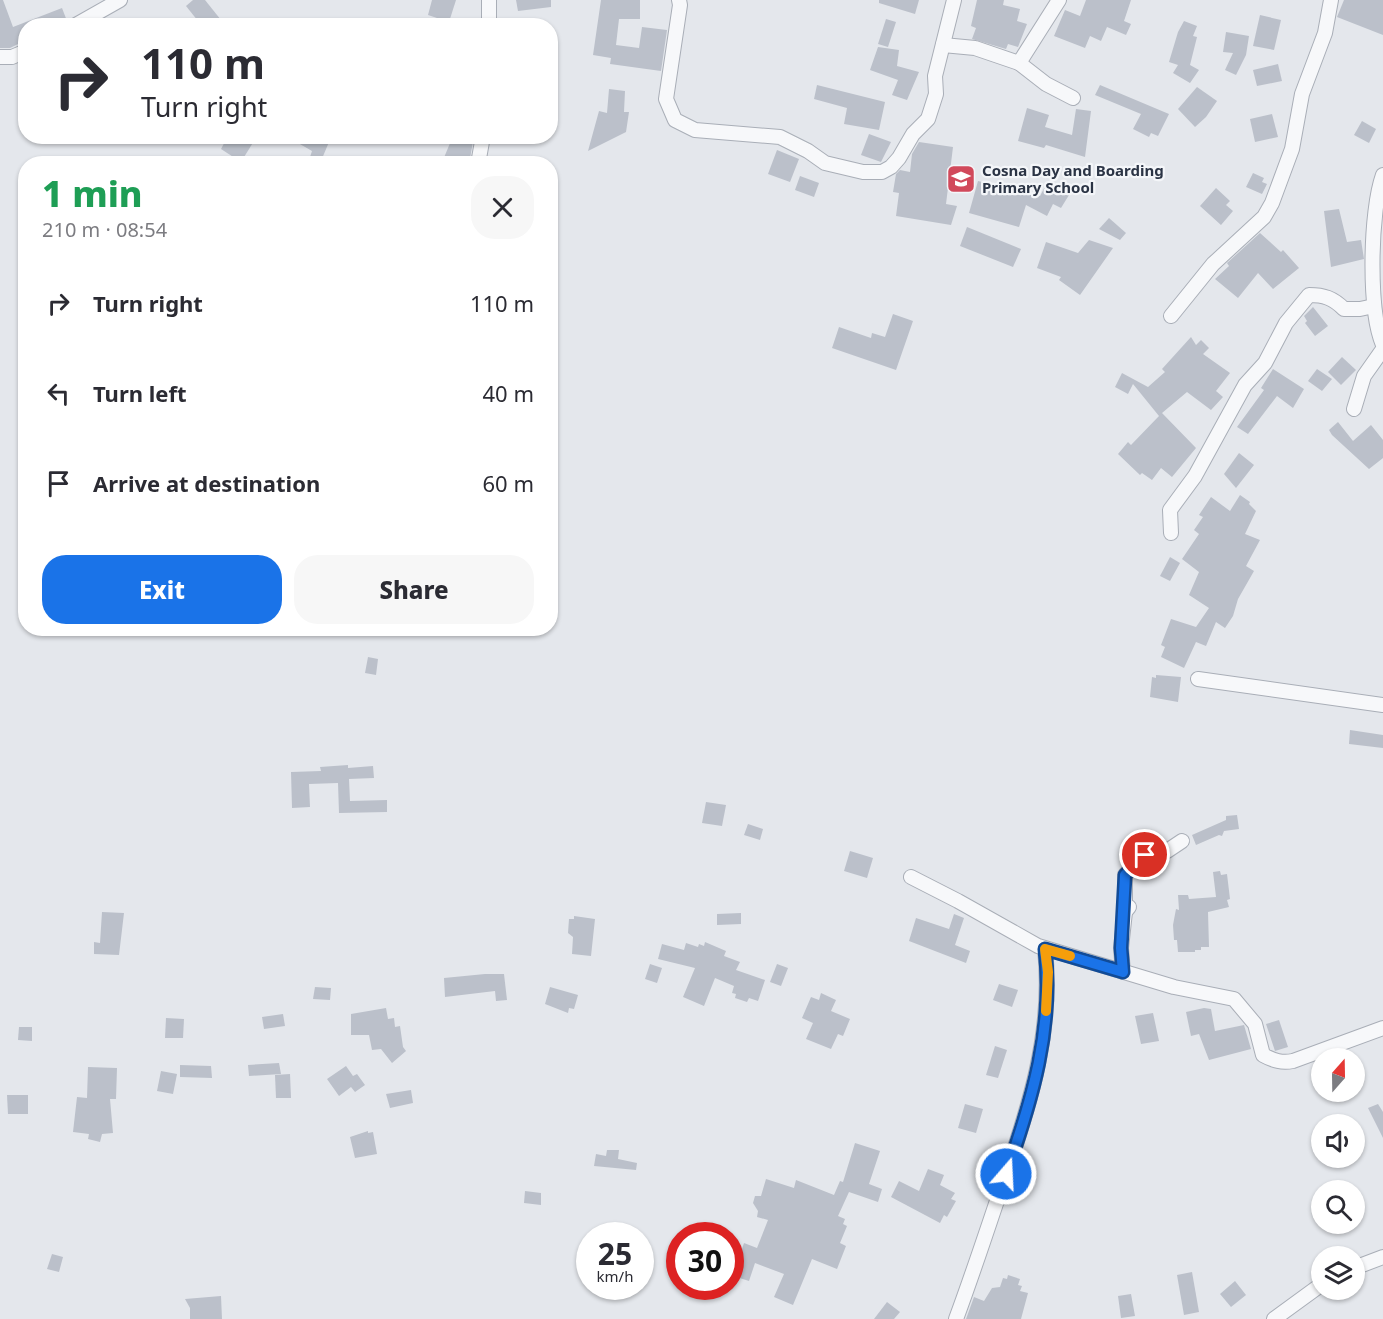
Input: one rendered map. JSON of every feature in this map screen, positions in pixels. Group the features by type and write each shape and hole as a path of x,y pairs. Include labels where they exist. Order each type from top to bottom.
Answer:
{"street":[{"path":"88,18 120,0"},
{"path":"489,0 489,18"},
{"path":"679,0 666,99 675,120 695,130 780,137 808,151 825,163 863,172 882,172 891,167 913,134 928,119 936,94 935,76 954,0"},
{"path":"1019,63 1059,0"},
{"path":"1171,316 1213,264 1264,217 1272,203 1292,149 1302,94 1325,33 1331,0"},
{"path":"943,45 975,48 1019,63 1046,84 1073,98"},
{"path":"0,57 18,54"},
{"path":"1354,409 1364,376 1383,347 1376,324 1374,306 1374,215 1382,181"},
{"path":"1171,533 1170,510 1194,476 1245,385 1265,363 1286,323 1309,295 1322,295 1337,302 1344,309 1374,306"},
{"path":"1198,679 1383,705"},
{"path":"1123,972 1121,948 1127,909 1125,875 1145,855 1167,851 1182,841"},
{"path":"911,877 1045,949 1174,987 1233,999 1255,1024 1263,1055 1284,1063 1383,1028"},
{"path":"956,1319 1017,1142 1039,1066 1046,1022 1048,972 1045,949"},
{"path":"1365,1264 1383,1257"},
{"path":"1274,1319 1311,1292"}],"building":[{"path":"0,0 3,0 13,27 18,25 18,44 10,48 0,48"},
{"path":"193,0 205,0 219,18 196,18 186,6"},
{"path":"432,0 456,0 450,18 428,15"},
{"path":"516,0 551,0 551,7 518,11"},
{"path":"601,0 640,0 640,19 619,19 616,45 639,48 642,27 667,30 661,71 610,64 611,58 593,55"},
{"path":"879,0 919,0 915,14 879,3"},
{"path":"977,0 1004,0 1003,5 1020,9 1017,21 1027,24 1018,47 1008,44 1006,49 972,39 976,28 971,26"},
{"path":"1086,0 1131,0 1124,21 1131,24 1126,35 1107,27 1101,41 1090,36 1085,48 1054,36 1065,10 1080,16"},
{"path":"1344,0 1383,0 1383,35 1337,17"},
{"path":"62,8 66,18 36,18"},
{"path":"1260,15 1281,20 1274,50 1253,46"},
{"path":"886,19 896,22 888,47 878,44"},
{"path":"1184,21 1197,26 1193,36 1197,37 1190,65 1199,70 1190,83 1173,73 1178,65 1169,62 1178,32"},
{"path":"1226,32 1249,36 1246,55 1236,75 1225,70 1233,53 1223,52"},
{"path":"878,47 899,50 897,66 919,72 907,100 892,95 898,80 870,70"},
{"path":"1278,64 1282,81 1257,86 1253,70"},
{"path":"817,85 885,102 879,130 844,124 847,108 814,99"},
{"path":"1100,85 1169,114 1158,136 1151,133 1149,137 1133,129 1141,114 1095,95"},
{"path":"1197,87 1217,101 1206,117 1195,127 1178,109"},
{"path":"609,89 625,91 624,112 629,112 626,132 588,151 599,111 607,113"},
{"path":"1027,108 1049,115 1045,127 1072,135 1076,109 1091,111 1085,157 1046,145 1044,148 1018,141"},
{"path":"1272,114 1278,137 1255,142 1250,119"},
{"path":"1362,121 1376,129 1369,143 1354,135"},
{"path":"869,134 891,142 881,162 861,155"},
{"path":"919,142 953,147 946,204 957,206 951,225 896,216 899,193 893,192 896,174 900,170 910,172 912,154"},
{"path":"224,144 252,144 245,156 232,156 221,149"},
{"path":"300,144 328,144 323,156 310,156 312,151"},
{"path":"450,144 473,144 470,156 445,156"},
{"path":"777,150 799,159 790,182 768,174"},
{"path":"1253,173 1264,178 1262,182 1267,184 1262,194 1246,187"},
{"path":"800,176 819,183 814,197 795,190"},
{"path":"978,181 1040,196 1047,183 1069,195 1061,208 1053,204 1047,216 1026,205 1019,227 969,213"},
{"path":"1216,188 1230,201 1226,205 1233,211 1221,225 1200,206"},
{"path":"1339,209 1347,242 1361,240 1364,259 1331,267 1324,211"},
{"path":"1109,218 1126,233 1120,240 1099,229"},
{"path":"967,227 1021,249 1013,267 960,246"},
{"path":"1260,233 1281,252 1283,250 1299,268 1273,289 1258,273 1238,298 1215,279 1229,266 1227,263"},
{"path":"1089,240 1113,248 1080,295 1059,280 1061,277 1037,268 1046,242 1078,253"},
{"path":"1313,307 1328,326 1315,336 1305,323 1307,321 1304,316"},
{"path":"893,314 913,321 896,370 832,348 839,327 871,338 872,333 885,337"},
{"path":"1191,337 1196,345 1201,340 1209,348 1203,354 1230,373 1216,391 1223,397 1211,410 1187,392 1162,413 1196,448 1172,477 1161,468 1152,480 1142,473 1140,475 1118,454 1128,442 1131,445 1159,416 1133,384 1128,394 1115,387 1122,373 1148,387 1165,372 1162,369"},
{"path":"1342,357 1356,370 1341,385 1328,372"},
{"path":"1273,369 1304,389 1293,408 1277,396 1248,434 1237,427 1264,390 1261,388"},
{"path":"1317,369 1332,379 1322,391 1308,381"},
{"path":"1338,422 1353,441 1371,425 1383,440 1383,458 1369,469 1332,435 1329,430"},
{"path":"1239,453 1254,465 1236,488 1224,474"},
{"path":"1240,495 1250,502 1249,504 1256,511 1245,534 1260,540 1246,566 1254,571 1225,628 1216,622 1206,646 1196,642 1184,668 1161,657 1165,647 1161,645 1171,619 1196,627 1209,608 1189,595 1199,572 1182,559 1199,534 1194,530 1203,517 1199,515 1211,497 1230,511"},
{"path":"1170,557 1180,563 1170,581 1160,576"},
{"path":"368,657 378,659 376,675 365,673"},
{"path":"1156,675 1181,677 1178,702 1150,697 1152,677 1156,678"},
{"path":"1350,730 1383,735 1383,748 1349,744"},
{"path":"348,765 348,768 373,766 374,778 349,779 350,801 387,800 387,812 339,813 338,783 309,784 310,807 292,808 291,772 321,771 320,767"},
{"path":"706,802 726,805 722,826 702,823"},
{"path":"1237,815 1239,829 1224,831 1222,836 1219,835 1196,845 1192,835 1226,820 1226,816"},
{"path":"748,824 763,829 760,840 744,835"},
{"path":"850,851 873,858 867,878 844,871"},
{"path":"1220,871 1221,875 1227,874 1229,907 1208,912 1209,947 1201,947 1201,950 1195,950 1195,952 1178,952 1173,925 1176,909 1179,910 1178,895 1188,895 1189,899 1216,897 1213,872"},
{"path":"102,912 124,913 119,955 94,954 94,942 100,943"},
{"path":"741,913 741,924 717,925 717,914"},
{"path":"954,914 964,918 955,945 970,951 966,963 909,941 916,918 949,929"},
{"path":"574,916 595,919 591,956 572,954 573,937 568,933 569,919 574,919"},
{"path":"705,942 726,951 724,956 740,962 736,970 765,980 758,1001 749,998 747,1002 735,998 736,994 732,993 734,986 715,978 704,1006 683,997 695,968 658,959 662,944 684,950 686,943 698,947 699,944 704,946"},
{"path":"650,964 662,968 657,983 645,979"},
{"path":"777,964 788,968 781,986 770,982"},
{"path":"504,974 507,1000 496,1001 495,991 445,997 444,978"},
{"path":"999,984 1018,990 1012,1007 993,1000"},
{"path":"315,987 331,988 330,1000 313,999"},
{"path":"550,987 578,995 574,1009 569,1008 568,1013 545,1004"},
{"path":"821,993 836,1000 831,1011 850,1019 843,1036 838,1034 831,1049 806,1039 813,1023 802,1018 811,997 819,1000"},
{"path":"386,1008 388,1019 394,1018 395,1027 400,1026 403,1047 406,1051 392,1063 381,1049 372,1050 369,1035 351,1035 351,1014"},
{"path":"1204,1008 1211,1009 1215,1031 1244,1025 1251,1049 1209,1060 1199,1034 1191,1036 1186,1012"},
{"path":"1153,1013 1159,1041 1141,1044 1135,1016"},
{"path":"283,1014 285,1026 264,1029 262,1017"},
{"path":"166,1018 184,1019 183,1038 165,1038"},
{"path":"1279,1020 1288,1047 1275,1051 1266,1024"},
{"path":"19,1027 32,1027 32,1041 18,1040"},
{"path":"995,1046 1007,1050 998,1078 986,1075"},
{"path":"279,1063 281,1074 249,1076 248,1065"},
{"path":"180,1065 211,1066 212,1078 180,1077"},
{"path":"346,1066 353,1076 357,1074 365,1085 355,1092 351,1087 339,1096 327,1079"},
{"path":"88,1067 117,1068 116,1099 110,1099 113,1133 102,1134 100,1142 88,1139 89,1134 73,1132 77,1097 87,1098"},
{"path":"161,1071 177,1074 173,1094 157,1091"},
{"path":"290,1074 291,1098 276,1098 275,1075"},
{"path":"411,1090 413,1103 390,1108 386,1094"},
{"path":"7,1095 28,1095 28,1114 8,1114"},
{"path":"965,1104 983,1109 976,1133 958,1128"},
{"path":"1378,1104 1383,1112 1383,1138 1368,1108"},
{"path":"368,1131 368,1133 373,1132 377,1154 355,1158 350,1137"},
{"path":"855,1143 880,1151 869,1184 882,1189 878,1202 849,1192 838,1216 845,1219 843,1224 847,1226 840,1243 846,1246 837,1269 812,1259 793,1305 774,1297 784,1274 755,1263 749,1281 744,1279 744,1243 757,1248 768,1220 757,1217 758,1211 753,1203 755,1196 761,1196 766,1179 794,1188 796,1180 834,1195 840,1181 843,1182"},
{"path":"607,1150 619,1150 618,1159 637,1163 636,1170 594,1166 596,1154 606,1156"},
{"path":"928,1169 944,1175 940,1185 955,1193 951,1199 956,1201 947,1217 944,1215 940,1223 891,1197 899,1181 919,1191"},
{"path":"525,1191 541,1193 541,1205 524,1203"},
{"path":"52,1254 63,1257 59,1272 47,1269"},
{"path":"1192,1272 1199,1312 1184,1315 1177,1275"},
{"path":"1008,1275 1020,1279 1018,1285 1022,1286 1020,1291 1028,1293 1021,1319 966,1319 974,1297 984,1301 992,1288 1000,1287 1003,1278 1007,1279"},
{"path":"1235,1281 1246,1295 1231,1307 1220,1294"},
{"path":"1131,1294 1135,1316 1121,1318 1118,1296"},
{"path":"221,1296 222,1319 190,1319 190,1308 185,1299"},
{"path":"887,1302 900,1312 894,1319 874,1319"}],"slow traffic":[{"path":"1046,1011 1048,972 1045,949 1070,956"}],"place":[{"name":"Cosna Day and Boarding Primary School","path":"961,179"}],"route":[{"path":"1006,1174 1039,1066 1046,1022 1048,972 1045,949 1123,972 1121,948 1125,912 1123,894 1125,875 1145,855"}]}
